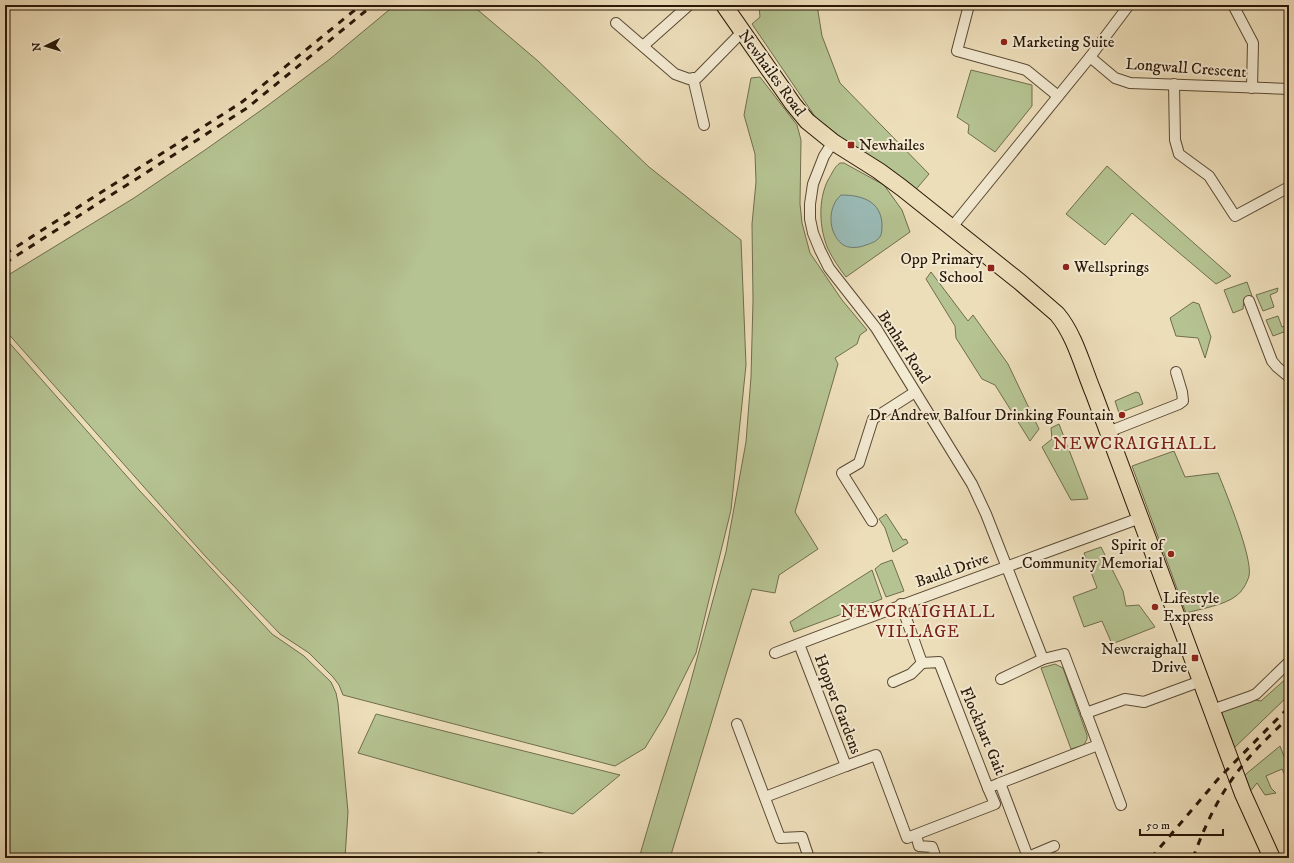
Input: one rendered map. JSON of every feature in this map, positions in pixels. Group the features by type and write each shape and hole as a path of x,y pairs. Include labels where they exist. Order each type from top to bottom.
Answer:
{"main road":[{"name":"Newhailes Road","path":"724,5 793,104 807,121 833,142 879,171 952,227 1020,282 1062,320 1070,335 1108,432 1243,794 1272,858"},
{"path":"1254,819 1268,828 1284,858"}],"street":[{"path":"643,46 689,5"},
{"path":"969,5 957,51 1026,70 1058,96"},
{"path":"952,227 1090,57 1128,5"},
{"path":"1233,5 1253,43 1252,88"},
{"path":"616,23 675,74 689,79 697,78 742,32"},
{"name":"Longwall Crescent","path":"1090,57 1115,78 1130,83 1289,89"},
{"path":"693,78 704,125"},
{"path":"1174,84 1175,140 1179,154 1209,176 1235,216 1289,187"},
{"name":"Benhar Road","path":"833,142 824,156 813,184 810,204 810,219 813,233 829,268 876,328 972,484 1007,567 1043,659"},
{"path":"1249,301 1272,361 1289,377"},
{"path":"1108,432 1179,404 1183,397 1176,372"},
{"path":"872,521 842,473 858,463 873,419 915,392"},
{"name":"Bauld Drive","path":"775,653 901,604 1140,518"},
{"path":"893,682 911,674 922,663 901,604"},
{"name":"Hopper Gardens","path":"799,644 846,766 876,755 907,838 916,835 919,846 932,847 936,858"},
{"path":"1002,679 1043,659 1064,654 1121,805"},
{"name":"Flockhart Gait","path":"922,663 939,662 988,788 1000,783 1028,857 1054,846"},
{"path":"1212,710 1249,698 1256,694 1289,662"},
{"path":"1086,713 1125,699 1144,702 1201,681"},
{"path":"737,724 780,838 802,837 809,858"},
{"path":"1000,783 1098,744"},
{"path":"765,797 846,766"},
{"path":"916,835 995,804 988,788"}],"green space":[{"path":"395,5 472,5 538,61 649,167 741,240 746,365 731,510 696,653 665,715 645,748 615,766 343,695 339,685 333,677 309,653 280,634 205,556 5,330 5,277 134,198 205,150 330,59"},
{"path":"759,5 817,5 822,36 840,83 929,174 913,193 816,118 752,24 760,17"},
{"path":"971,70 1032,85 1032,106 995,152 968,133 969,125 957,117"},
{"path":"760,77 797,125 801,140 800,204 802,223 810,253 842,300 867,330 860,335 857,344 835,358 838,364 795,512 818,549 779,575 775,593 752,589 670,858 639,858 689,688 726,552 746,442 751,377 753,300 752,224 756,182 755,154 744,115 751,78"},
{"path":"840,163 844,163 884,185 902,210 910,232 846,277 828,249 821,223 821,205 825,188 836,166"},
{"path":"1107,166 1231,276 1216,284 1132,213 1105,245 1066,214"},
{"path":"931,272 968,321 973,315 1008,364 1039,429 1030,441 995,385 982,379 956,338 955,326 926,279"},
{"path":"1247,282 1252,296 1244,299 1243,309 1233,313 1224,290"},
{"path":"1278,288 1277,292 1270,295 1274,307 1263,311 1256,295"},
{"path":"1193,302 1199,304 1211,337 1205,358 1198,338 1176,336 1170,318"},
{"path":"1278,316 1282,327 1289,325 1289,330 1273,336 1266,320"},
{"path":"5,338 139,490 272,634 304,656 331,682 336,693 338,703 348,812 345,858 5,858"},
{"path":"1136,392 1139,393 1143,404 1119,413 1115,401"},
{"path":"1059,424 1088,499 1071,500 1042,447 1052,439 1051,428"},
{"path":"1174,451 1185,477 1218,473 1238,525 1249,567 1247,582 1236,596 1226,602 1186,613 1132,466"},
{"path":"886,514 903,540 906,539 908,543 893,552 885,528 879,519"},
{"path":"1101,547 1123,591 1126,606 1139,605 1155,627 1112,644 1102,621 1084,627 1073,597 1097,588 1084,553"},
{"path":"892,560 904,591 886,597 875,569 881,564"},
{"path":"872,570 882,599 794,632 790,622"},
{"path":"1055,664 1063,668 1087,735 1084,745 1071,749 1041,668"},
{"path":"1289,676 1289,695 1233,749 1220,719 1222,707 1250,699 1261,701"},
{"path":"376,714 620,775 573,814 358,753"},
{"path":"1280,746 1289,769 1289,783 1282,769 1266,776 1271,788 1276,793 1265,795 1257,783 1249,793 1243,778"},
{"path":"538,852 564,858 532,858"}],"water":[{"path":"841,195 855,196 868,200 877,209 880,215 882,228 880,237 873,243 854,248 844,246 837,239 832,227 831,213 836,200"}],"railway":[{"path":"5,254 242,102 361,5"},
{"path":"5,263 247,108 373,5"},
{"path":"1151,858 1219,778 1289,707"},
{"path":"1193,858 1214,810 1234,776 1253,753 1289,717"}],"place":[{"name":"Marketing Suite","path":"1004,42"},
{"name":"Newhailes","path":"851,145"},
{"name":"Wellsprings","path":"1066,267"},
{"name":"Opp Primary School","path":"991,268"},
{"name":"Dr Andrew Balfour Drinking Fountain","path":"1122,415"},
{"name":"Spirit of Community Memorial","path":"1171,554"},
{"name":"Lifestyle Express","path":"1155,607"},
{"name":"Newcraighall Drive","path":"1195,658"}],"district":[{"name":"NEWCRAIGHALL","path":"1135,444"},
{"name":"NEWCRAIGHALL VILLAGE","path":"918,622"}]}
